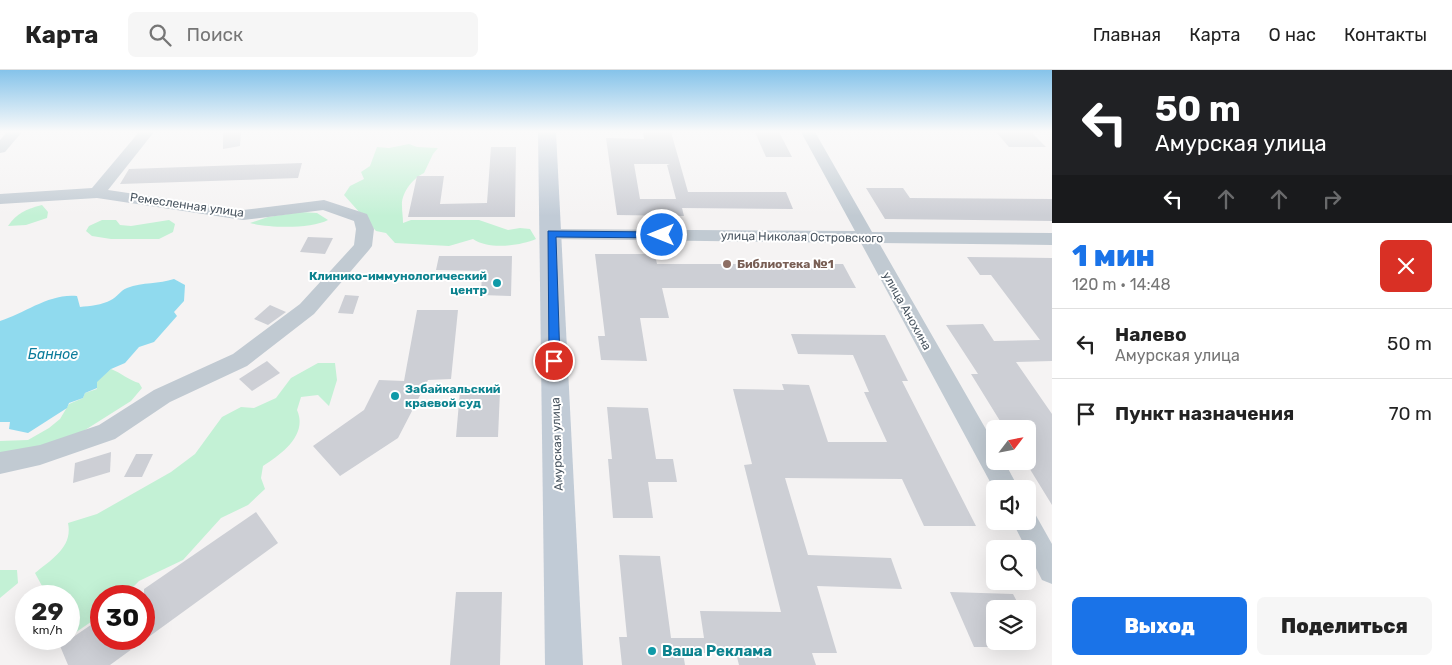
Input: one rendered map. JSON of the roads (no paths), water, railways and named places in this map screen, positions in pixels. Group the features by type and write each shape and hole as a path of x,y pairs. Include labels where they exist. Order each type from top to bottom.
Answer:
{"main road":[{"name":"Амурская улица","path":"548,160 564,665"}],"street":[{"path":"97,192 124,160"},
{"name":"улица Анохина","path":"823,160 1002,480"},
{"name":"Ремесленная улица","path":"0,198 97,192 243,214 324,205 361,218 365,229 363,246 307,309 240,360 162,396 107,432 40,455 0,463"},
{"name":"улица Николая Островского","path":"551,234 1052,239"},
{"path":"1030,530 1052,570"}],"water":[{"name":"Банное","path":"174,279 185,285 184,301 174,312 177,316 154,342 139,347 125,363 111,369 97,382 97,388 85,393 83,398 69,403 67,408 28,433 9,429 10,422 0,422 0,321 47,300 77,296 80,307 92,306 111,300 127,288"}],"place":[{"name":"Библиотека №1","path":"727,264"},
{"name":"Клинико-иммунологический центр","path":"497,283"},
{"name":"Забайкальский краевой суд","path":"395,396"},
{"name":"Ваша Реклама","path":"652,651"}]}
